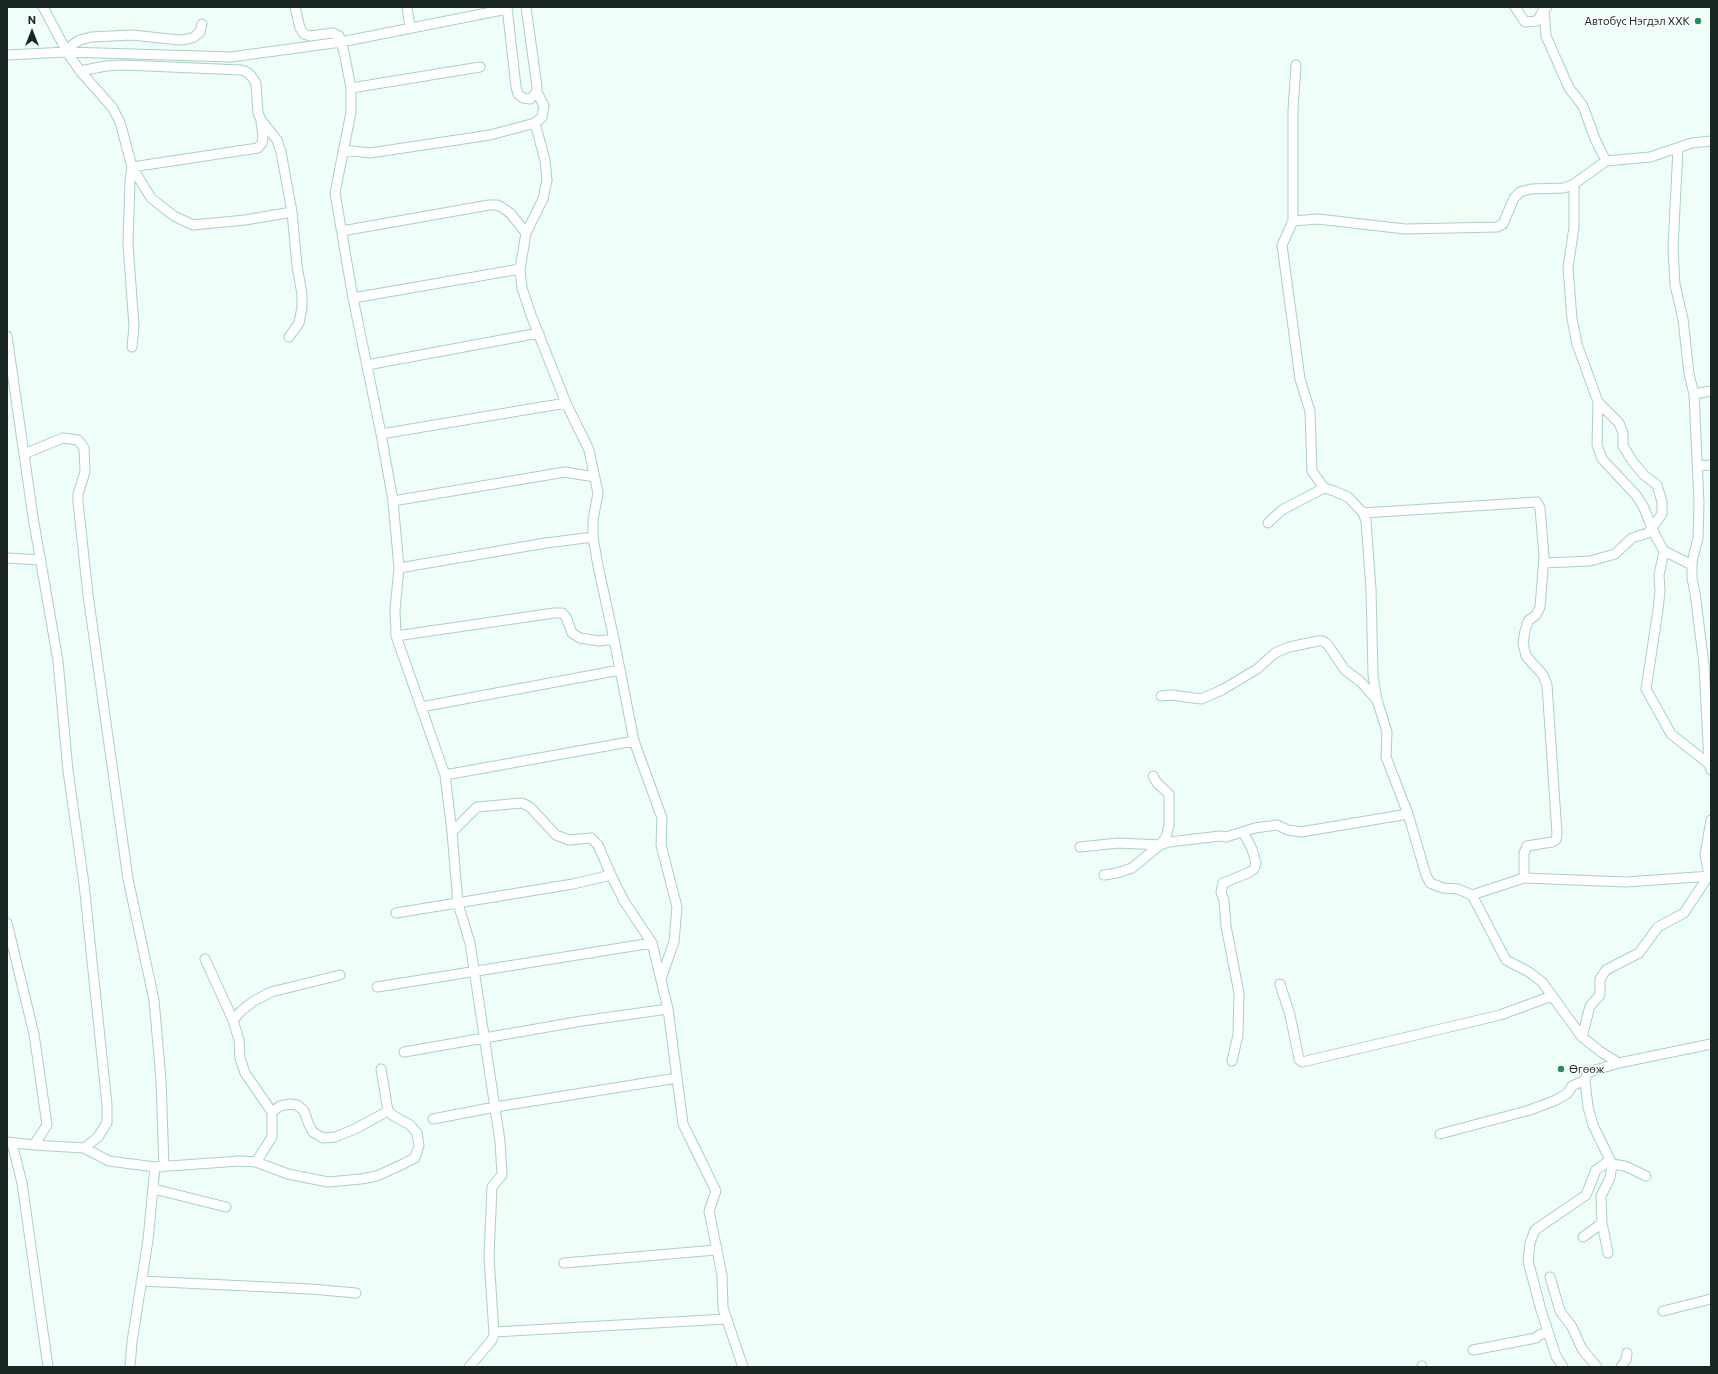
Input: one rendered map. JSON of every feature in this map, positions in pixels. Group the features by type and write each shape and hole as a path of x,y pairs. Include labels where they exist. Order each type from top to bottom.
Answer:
{"street":[{"path":"43,7 67,52 80,71 112,107 120,122 132,167 151,198 174,216 193,224 245,220 292,212"},
{"path":"295,7 300,28 304,34 310,36 337,34 341,42 351,88 351,112 335,193 353,298 393,501 399,568 395,610 396,636 445,774 458,904 470,943 500,1141 502,1175 492,1187 489,1258 494,1332 492,1340 469,1367"},
{"path":"407,7 410,28"},
{"path":"343,150 370,153 490,135 535,123 542,117 544,106 537,92 526,7"},
{"path":"1515,7 1525,22 1537,21 1546,8"},
{"path":"7,55 67,52 232,57 341,42 507,8 518,94 523,98 530,99 537,92"},
{"path":"1546,8 1546,36 1569,88 1582,106 1595,139 1606,161"},
{"path":"67,52 72,45 80,40 91,37 132,35 179,40 188,39 194,37 200,32 202,24"},
{"path":"80,71 106,66 124,65 241,70 247,72 256,83 258,113 261,120 277,140 281,152 292,212 297,266 302,294 302,307 299,323 289,336"},
{"path":"1296,65 1293,110 1293,221 1282,245 1300,379 1310,411 1312,471 1324,488"},
{"path":"351,88 480,67"},
{"path":"132,167 258,148 262,143 263,136 261,120"},
{"path":"535,123 547,180 543,199 526,233 520,269 522,288 531,315 566,403 589,450 598,492 593,520 593,537 634,741 662,818 661,845 677,907 674,942 661,979"},
{"path":"1293,221 1318,219 1405,229 1497,226 1503,224 1514,198 1520,192 1564,188 1574,184 1606,161 1650,157 1692,143 1711,141"},
{"path":"1678,148 1673,248 1675,285 1683,319 1689,374 1694,394 1698,466 1698,538 1692,565 1692,578 1707,664 1710,767"},
{"path":"132,167 130,181 128,244 134,327 132,347"},
{"path":"1574,184 1574,227 1568,268 1572,319 1577,344 1598,402 1597,445 1602,459 1636,495 1643,506 1656,537 1664,551 1692,565"},
{"path":"342,231 489,205 497,205 511,214 526,233"},
{"path":"353,298 520,269"},
{"path":"367,365 539,333"},
{"path":"7,336 24,454 58,662 68,771 84,884 107,1105 107,1123 98,1137 84,1148"},
{"path":"1694,394 1711,391"},
{"path":"1544,563 1590,561 1615,554 1632,538 1648,533 1662,514 1662,502 1657,485 1644,475 1633,462 1623,446 1623,433 1619,424 1598,402"},
{"path":"381,434 566,403"},
{"path":"24,454 63,438 78,440 84,448 85,472 78,494 78,502 87,587 128,879 154,1000 161,1080 160,1167 154,1189 130,1367"},
{"path":"1698,466 1711,465"},
{"path":"393,501 565,472 594,477"},
{"path":"1268,523 1282,510 1324,488 1334,490 1348,497 1363,513 1367,529 1374,675 1377,700 1387,732 1386,757 1408,814 1426,875 1430,882 1443,888 1458,889 1472,895 1506,960 1529,972 1542,982 1574,1024 1582,1038 1619,1063"},
{"path":"1363,513 1537,502 1541,516 1544,563 1540,607 1536,615 1528,621 1524,631 1523,643 1526,656 1544,675 1547,685 1557,834 1556,840 1552,842 1527,846 1524,853 1524,878"},
{"path":"399,568 546,543 593,537"},
{"path":"1664,551 1659,575 1660,591 1658,610 1646,689 1651,701 1671,734 1710,767"},
{"path":"7,558 41,560"},
{"path":"396,636 562,613 566,617 572,633 580,638 599,641 614,639"},
{"path":"1161,696 1172,694 1201,699 1222,690 1257,669 1275,653 1289,647 1323,641 1328,645 1345,670 1360,681 1377,700"},
{"path":"421,707 620,670"},
{"path":"445,774 634,741"},
{"path":"1104,875 1117,873 1132,868 1160,845 1166,837 1169,826 1169,794 1157,783 1153,776"},
{"path":"452,832 477,807 522,804 530,807 556,835 569,840 591,838 598,845 624,901 652,944 668,1009 683,1124 716,1191 709,1211 722,1275 722,1299 726,1319 743,1367"},
{"path":"1080,848 1118,843 1160,845 1174,841 1226,836 1255,828 1277,825 1288,830 1301,832 1408,814"},
{"path":"1582,1038 1590,1006 1600,995 1600,979 1606,970 1639,953 1658,927 1684,913 1710,875 1705,855 1711,820"},
{"path":"1232,1061 1238,1035 1239,994 1226,926 1224,901 1221,892 1223,883 1254,869 1256,863 1252,849 1243,832"},
{"path":"396,913 573,884 611,875"},
{"path":"1472,895 1524,878 1626,882 1678,879 1710,875"},
{"path":"7,923 34,1034 47,1125 34,1146"},
{"path":"377,987 652,944"},
{"path":"205,959 233,1020 239,1040 240,1058 245,1073 272,1112 272,1137 256,1162"},
{"path":"233,1020 241,1011 254,1001 271,992 340,975"},
{"path":"1280,984 1290,1015 1299,1059 1302,1062 1500,1015 1552,996"},
{"path":"404,1052 582,1021 668,1009"},
{"path":"1608,1253 1602,1224 1601,1196 1610,1178 1611,1162 1593,1125 1588,1107 1585,1080 1587,1074 1592,1071 1619,1063 1711,1044"},
{"path":"48,1367 22,1183 9,1142 34,1146 84,1148 108,1161 160,1167 240,1161 256,1162 288,1174 328,1182 361,1179 376,1176 401,1166 415,1158 419,1146 417,1133 410,1125 388,1111 381,1069"},
{"path":"433,1119 495,1107 677,1078"},
{"path":"1440,1134 1530,1110 1556,1100 1568,1093 1572,1086 1585,1080"},
{"path":"272,1112 280,1106 290,1104 297,1105 304,1111 313,1132 323,1138 335,1137 355,1129 388,1111"},
{"path":"1563,1367 1556,1356 1548,1332 1528,1261 1530,1243 1535,1230 1586,1196 1596,1170 1611,1162 1625,1166 1646,1176"},
{"path":"154,1189 226,1207"},
{"path":"1583,1237 1602,1224"},
{"path":"564,1263 716,1250"},
{"path":"1550,1277 1560,1311 1572,1327 1582,1349 1597,1367"},
{"path":"141,1281 311,1288 356,1293"},
{"path":"1663,1311 1711,1299"},
{"path":"494,1332 726,1319"},
{"path":"1473,1350 1536,1338 1539,1335 1548,1332"},
{"path":"1621,1367 1626,1360 1627,1353"}],"place":[{"name":"Автобус Нэгдэл ХХК","path":"1698,21"},
{"name":"Өгөөж","path":"1561,1069"}]}
